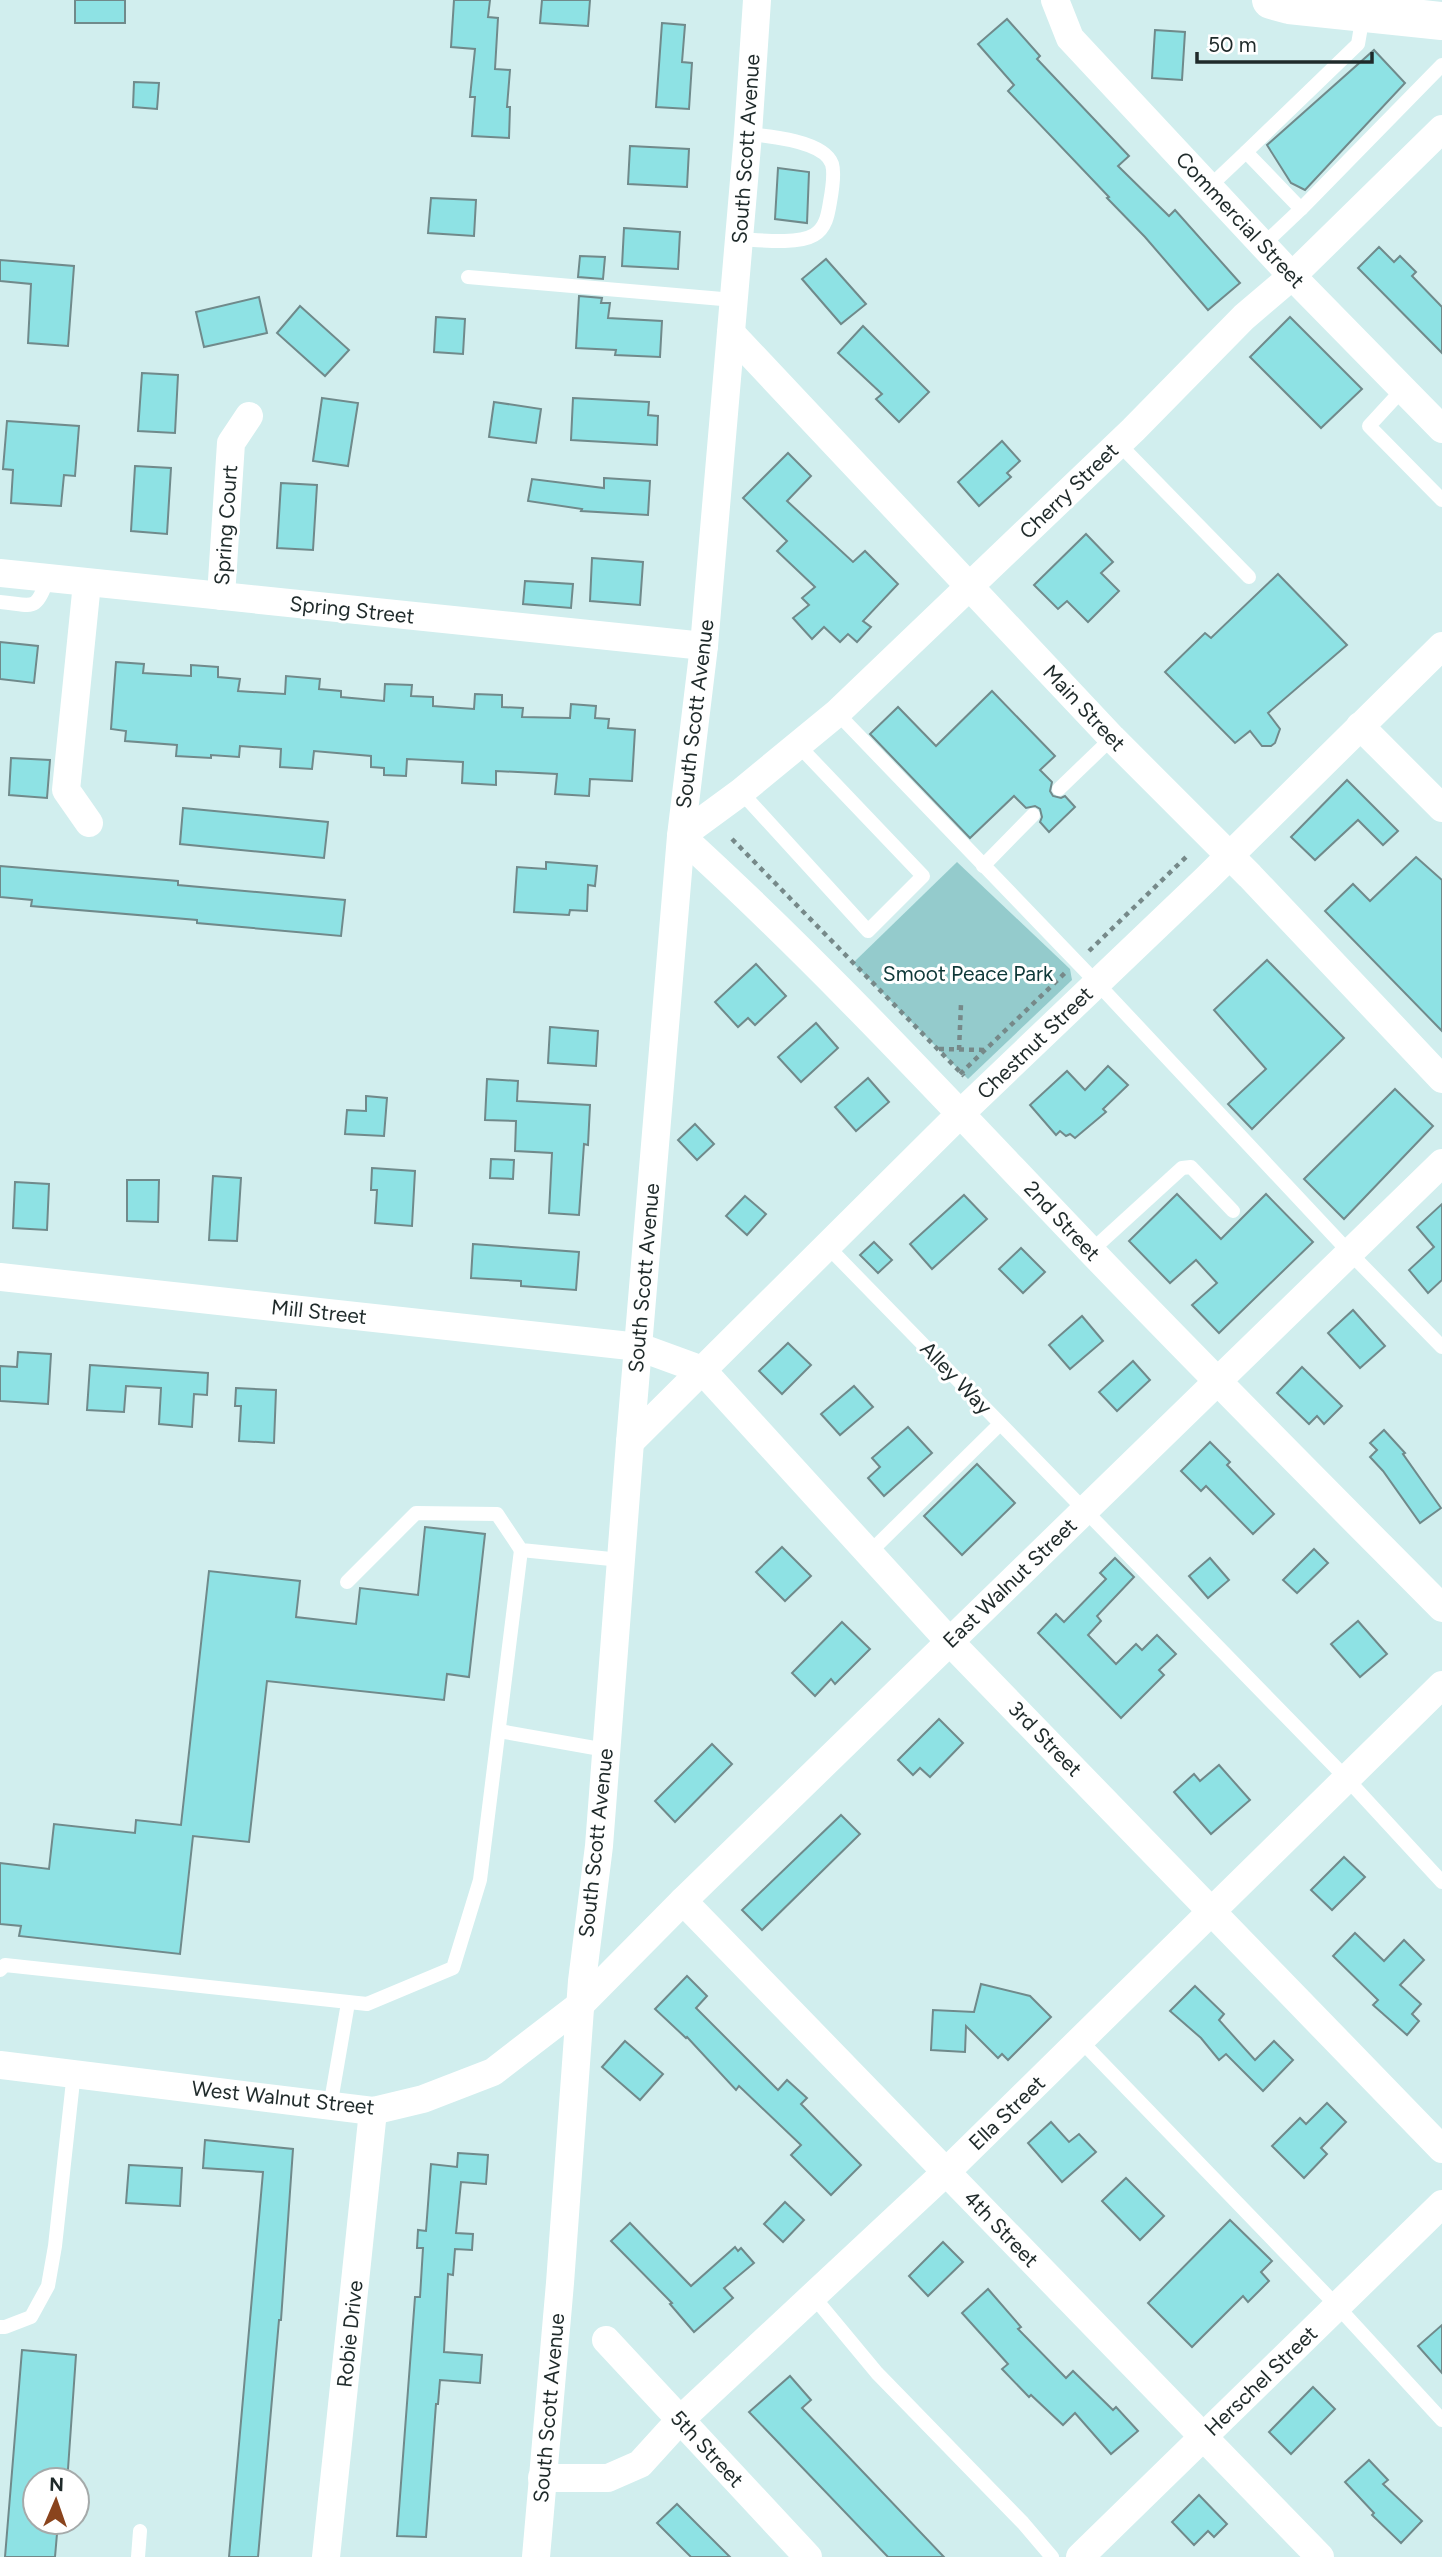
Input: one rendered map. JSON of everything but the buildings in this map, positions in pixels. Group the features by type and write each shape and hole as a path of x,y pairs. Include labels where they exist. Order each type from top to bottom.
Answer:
{"main road":[{"path":"1271,0 1289,5 1364,6 1442,21"}],"street":[{"name":"South Scott Avenue","path":"536,2557 561,2283 580,2005 599,1846 681,836 704,646 757,0"},
{"name":"Commercial Street","path":"1055,0 1070,38 1292,276 1442,429"},
{"name":"Cherry Street","path":"681,836 741,792 836,713 1119,444 1244,317 1438,142"},
{"name":"Main Street","path":"731,333 1112,738 1229,855 1442,1079"},
{"name":"Spring Court","path":"221,597 231,443 249,416"},
{"name":"Spring Street","path":"0,573 704,646"},
{"path":"87,583 66,790 89,824"},
{"name":"Chestnut Street","path":"630,1442 961,1113 1442,646"},
{"path":"1360,726 1442,808"},
{"name":"2nd Street","path":"681,836 733,884 961,1113 1091,1251 1442,1608"},
{"name":"East Walnut Street","path":"580,2005 683,1901 1442,1163"},
{"name":"Mill Street","path":"0,1277 639,1347"},
{"name":"3rd Street","path":"639,1347 702,1370 950,1642 1442,2149"},
{"name":"Ella Street","path":"542,2477 608,2478 640,2464 680,2420 946,2172 1442,1685"},
{"name":"4th Street","path":"683,1901 1320,2557"},
{"name":"West Walnut Street","path":"0,2065 373,2111 423,2099 493,2072 580,2005"},
{"name":"Robie Drive","path":"326,2557 373,2111"},
{"name":"Herschel Street","path":"1080,2557 1442,2204"},
{"name":"5th Street","path":"606,2340 808,2557"}],"lane":[{"path":"1209,187 1358,44 1364,6"},
{"path":"1263,245 1442,65"},
{"path":"739,239 800,240 816,234 827,220 832,192 832,164 824,153 789,140 748,134"},
{"path":"1247,152 1301,209"},
{"path":"468,276 734,300"},
{"path":"1403,389 1369,426 1442,499"},
{"path":"1119,444 1249,576"},
{"path":"0,602 34,604 40,601 48,578"},
{"path":"836,713 1097,983 1350,1253 1442,1346"},
{"path":"1059,789 1112,738"},
{"path":"741,792 867,931 923,876 798,745"},
{"path":"983,866 1033,815"},
{"path":"1091,1251 1182,1168 1191,1167 1233,1211"},
{"name":"Alley Way","path":"827,1246 1347,1779 1442,1882"},
{"path":"869,1553 1000,1424"},
{"path":"0,1970 5,1965 367,2004 453,1968 480,1880 521,1550 497,1514 416,1513 347,1582"},
{"path":"521,1550 621,1560"},
{"path":"499,1731 606,1751"},
{"path":"330,2107 348,2003"},
{"path":"1081,2040 1337,2306 1442,2420"},
{"path":"0,2327 31,2317 48,2286 55,2246 74,2073"},
{"path":"813,2297 877,2373 1052,2557"},
{"path":"138,2557 140,2530"}],"path":[{"path":"732,839 968,1079"},
{"path":"959,1050 961,1004"},
{"path":"938,1049 985,1050"}],"green space":[{"name":"Smoot Peace Park","path":"957,862 1070,969 1072,980 968,1079 853,963"}]}
